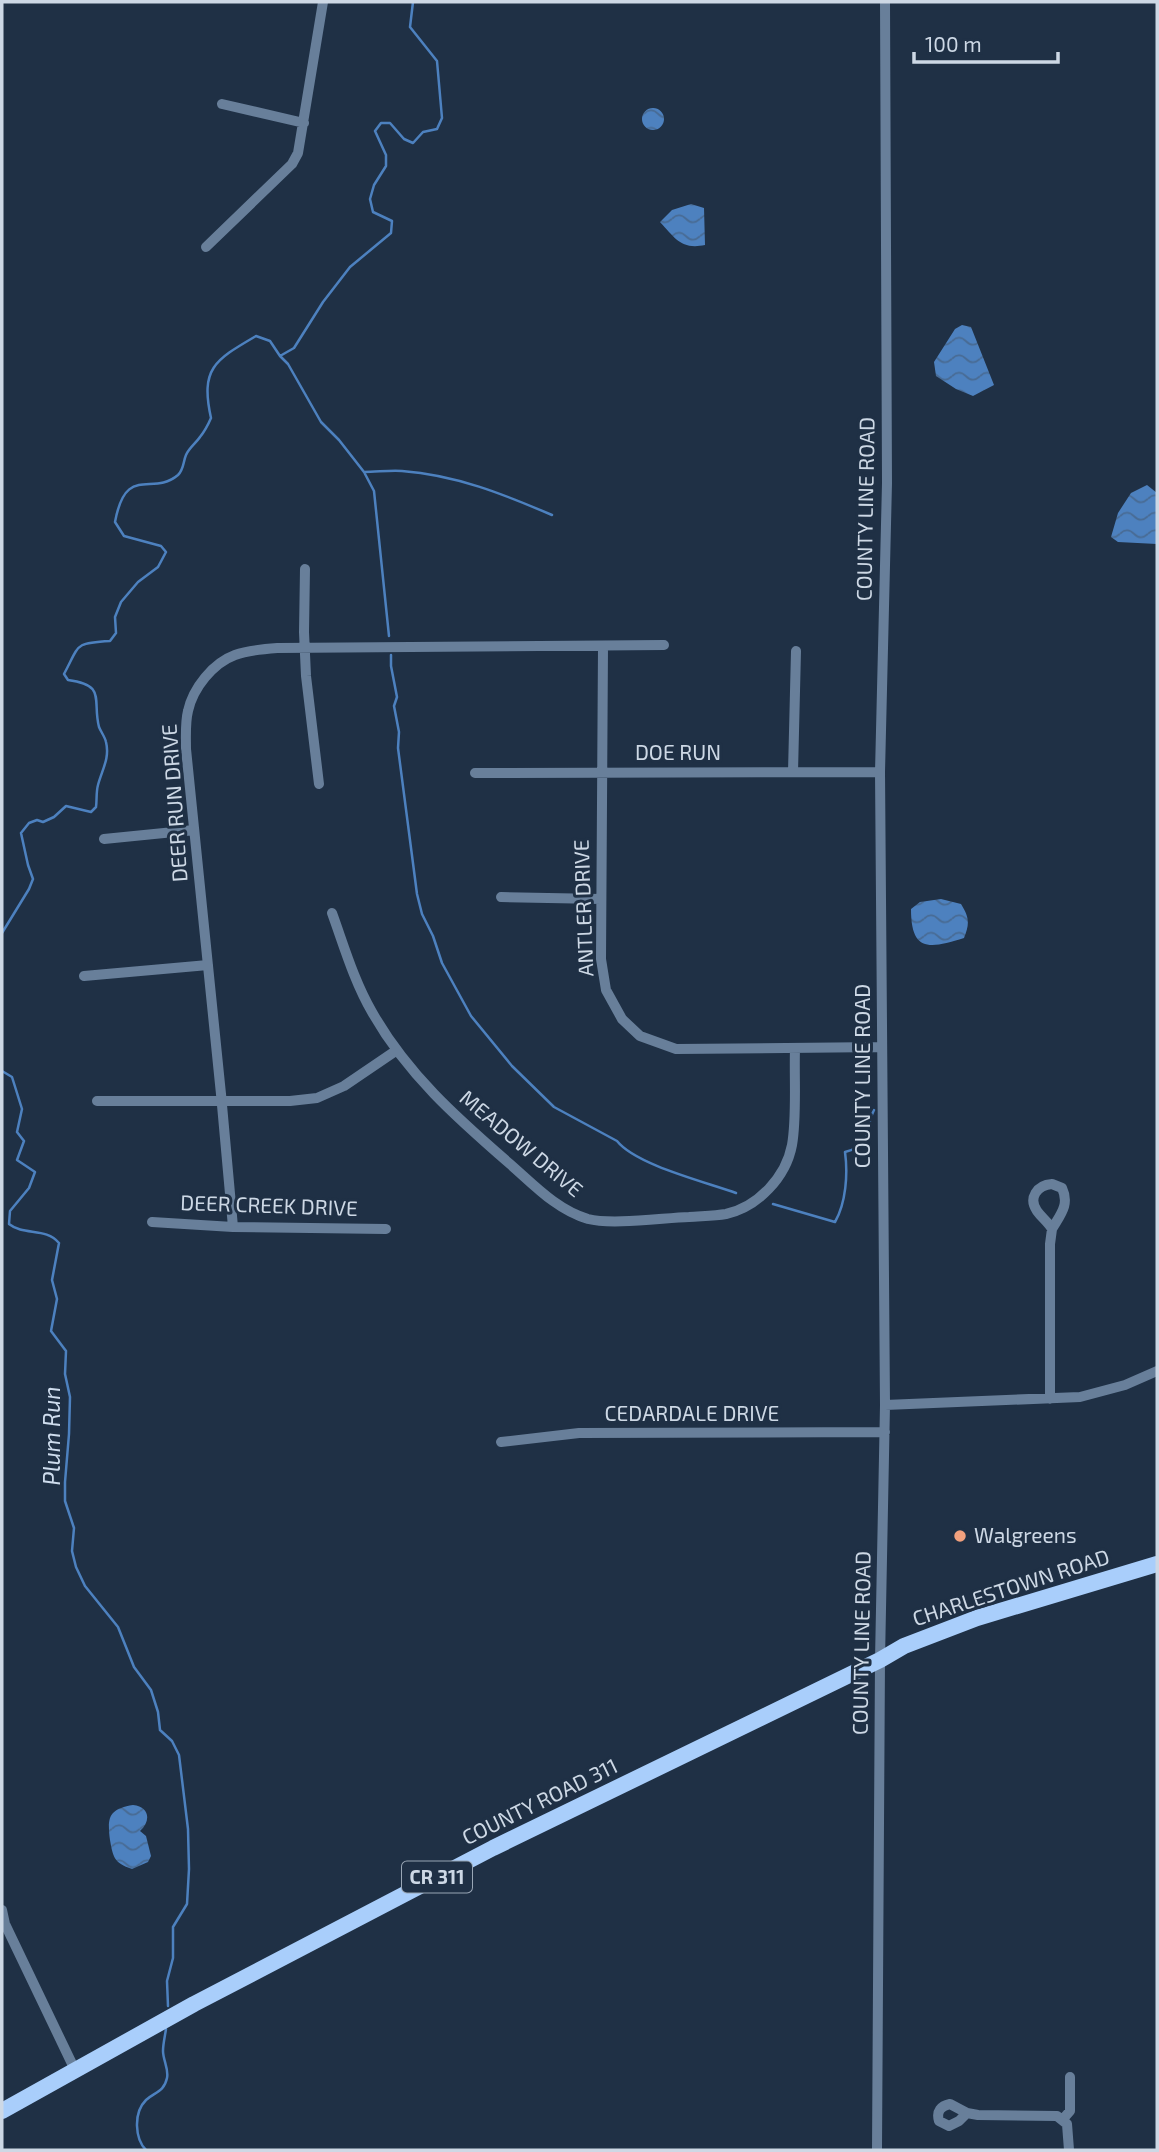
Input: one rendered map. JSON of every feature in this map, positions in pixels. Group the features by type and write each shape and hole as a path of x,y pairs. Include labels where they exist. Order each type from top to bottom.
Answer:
{"main road":[{"name":"CHARLESTOWN ROAD","path":"880,1660 904,1646 977,1618 1157,1564"},
{"name":"COUNTY ROAD 311","path":"2,2110 194,2004 492,1848 880,1660"}],"street":[{"path":"206,247 292,164 298,153 323,2"},
{"name":"COUNTY LINE ROAD","path":"877,2150 880,1660 885,1433 880,772 887,483 885,2"},
{"path":"222,104 304,123"},
{"path":"305,569 304,647 319,783"},
{"name":"DEER RUN DRIVE","path":"233,1227 186,737 188,712 195,693 224,660 258,650 304,647 663,645"},
{"name":"ANTLER DRIVE","path":"603,647 601,958 606,990 622,1019 640,1035 676,1049 883,1047"},
{"path":"793,772 796,651"},
{"name":"DOE RUN","path":"475,772 880,772"},
{"path":"104,839 194,830"},
{"path":"501,897 601,899"},
{"name":"MEADOW DRIVE","path":"332,913 359,986 371,1010 417,1076 446,1108 543,1193 579,1216 601,1222 713,1216 741,1209 756,1201 775,1182 792,1146 794,1049"},
{"path":"84,976 208,965"},
{"path":"97,1101 290,1101 317,1098 344,1086 397,1050"},
{"name":"DEER CREEK DRIVE","path":"152,1222 233,1227 386,1228"},
{"path":"1049,1399 1052,1229"},
{"path":"885,1405 1091,1395 1137,1381 1157,1371"},
{"name":"CEDARDALE DRIVE","path":"501,1442 579,1433 885,1433"},
{"path":"2,1910 5,1924 75,2070"},
{"path":"1063,2119 1070,2111 1070,2077"},
{"path":"967,2113 1050,2115 1063,2119 1068,2130 1069,2150"}],"water":[{"path":"653,108 661,111 664,119 661,127 653,130 645,127 642,119 645,111"},
{"path":"691,204 704,208 705,245 684,244 660,222 672,210"},
{"path":"962,325 971,327 994,385 973,396 936,376 934,362 955,329"},
{"path":"1147,485 1157,493 1157,544 1118,542 1111,537 1118,513 1131,493"},
{"path":"941,899 961,904 968,920 964,938 941,944 924,944 914,933 911,909 920,902"},
{"path":"133,1805 146,1811 146,1823 140,1831 146,1836 151,1856 148,1862 132,1869 115,1859 109,1825 114,1812"}],"waterway":[{"name":"Plum Run","path":"2,933 33,879 21,833 29,823 37,820 43,822 54,817 66,806 91,812 96,807 97,788 107,753 97,717 96,695 88,686 68,680 64,674 79,647 110,641 116,633 115,617 121,602 138,582 158,567 166,552 161,546 124,536 115,522 120,504 133,487 168,481 180,473 187,452 203,433 211,418 208,387 214,367 221,359 256,336 270,341 280,356 294,348 323,302 350,267 391,233 392,221 373,212 370,199 374,185 386,166 386,155 375,131 381,123 390,123 404,139 413,143 423,132 437,129 442,118 437,61 410,27 413,2"},
{"path":"280,356 288,364 321,422 364,472 374,491 389,636"},
{"path":"364,472 402,471 460,481 552,515"},
{"path":"391,655 397,697 394,706 399,732 398,748 417,894 422,914 442,963 471,1016 512,1066 554,1107 617,1141 639,1158 736,1193"},
{"name":"Plum Run","path":"2,1071 12,1077 22,1109 17,1132 24,1141 17,1160 35,1172 29,1188 10,1211 9,1224 21,1230 48,1235 59,1243 52,1280 57,1299 51,1331 66,1351 65,1374 70,1397 65,1501 74,1528 72,1551 76,1567 85,1586 118,1627 134,1667 151,1690 160,1730 172,1741 179,1755 188,1829 189,1869 187,1904 173,1927 173,1958 167,1981 168,2006"},
{"path":"773,1204 835,1222 842,1206 845,1188 845,1152 860,1146 864,1141 874,1110"},
{"name":"Plum Run","path":"146,2150 138,2133 137,2119 146,2100 166,2083 167,2071 163,2051 166,2029"}],"place":[{"name":"Walgreens","path":"960,1536"}]}
